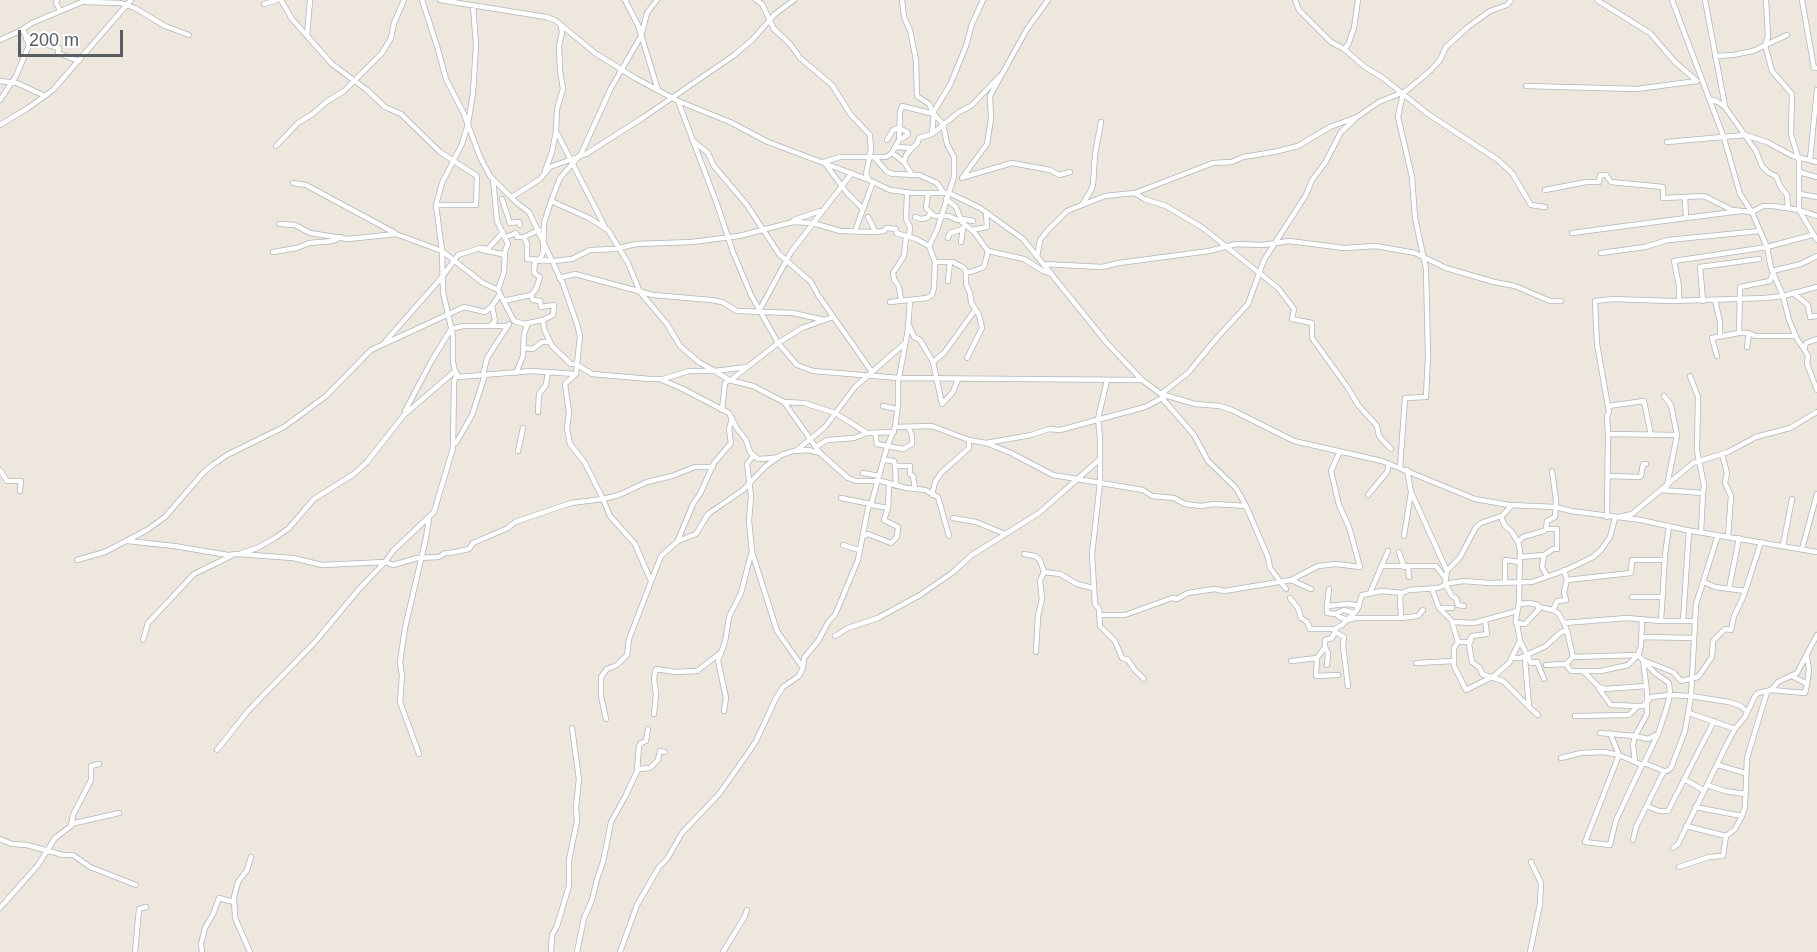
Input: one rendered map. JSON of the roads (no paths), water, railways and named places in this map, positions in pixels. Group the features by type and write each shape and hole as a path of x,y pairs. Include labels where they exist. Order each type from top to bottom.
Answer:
{"street":[{"path":"57,0 56,3 60,10"},
{"path":"264,4 279,0 292,19 332,64 367,90 384,107 401,114 424,139 477,176 476,205 436,205"},
{"path":"307,36 310,0"},
{"path":"276,146 298,123 344,91 382,52 391,38 394,23 404,0"},
{"path":"422,0 438,46 446,80 468,124 480,157 494,179 530,212 554,261 578,326 579,346 576,374 565,384 570,444 585,463 610,516 635,544 651,581"},
{"path":"440,0 541,15 561,25 595,53 658,91 725,120 789,152 824,162 883,188 907,192 946,193"},
{"path":"625,0 635,18 658,91"},
{"path":"577,157 641,36 647,14 657,0"},
{"path":"756,0 762,4 770,20 800,58 824,77 840,95 851,115 870,135 873,158 866,174 871,181"},
{"path":"544,173 550,168 586,154 671,98 743,48 770,20 794,0"},
{"path":"902,0 906,26 910,30 916,60 917,96 929,104 943,124 947,144 954,157 954,181 946,193 942,216 933,242 929,246"},
{"path":"932,134 934,114 951,85 972,24 983,0"},
{"path":"962,178 987,144 991,119 990,96 1027,29 1048,0"},
{"path":"1295,0 1299,10 1331,42 1344,49 1428,114 1498,160 1512,173 1531,205 1545,207"},
{"path":"1344,49 1348,45 1355,23 1358,0"},
{"path":"986,443 1031,435 1049,429 1060,430 1145,407 1163,396 1188,373 1215,339 1248,304 1263,260 1306,195 1312,180 1329,156 1341,132 1357,117 1379,102 1403,93 1430,71 1440,60 1446,47 1468,27 1490,11 1507,5 1511,0"},
{"path":"1598,0 1650,33 1675,62 1699,80"},
{"path":"1672,0 1699,80 1724,138 1740,194 1752,212 1767,247 1772,272 1783,296 1796,336 1808,356 1807,364 1817,390"},
{"path":"1705,0 1725,107"},
{"path":"1767,0 1768,37 1765,45 1772,71 1792,94 1791,134 1797,147 1799,210 1817,240"},
{"path":"1802,0 1814,68 1817,68"},
{"path":"0,40 60,10 86,1 129,2 165,26 189,35"},
{"path":"0,125 45,96 59,84 129,2"},
{"path":"453,448 456,373 449,314 443,292 442,251 436,205 442,183 454,162 468,124 473,93 476,45 471,3"},
{"path":"495,201 510,196 540,179 552,152 557,109 563,89 560,70 561,25"},
{"path":"0,100 14,83 27,50 28,45 23,29"},
{"path":"1715,56 1733,55 1787,35"},
{"path":"26,39 59,48 58,53 79,61"},
{"path":"904,162 906,155 917,144 919,138 932,134 979,99 1000,76"},
{"path":"1526,86 1637,89 1699,80"},
{"path":"0,81 14,83 45,96"},
{"path":"1810,159 1815,138 1817,90"},
{"path":"1400,468 1406,398 1426,397 1428,353 1426,269 1415,218 1412,177 1398,117 1403,93"},
{"path":"1708,99 1725,107 1745,135 1762,166 1776,176 1787,195 1788,208"},
{"path":"678,101 751,295 788,357 804,369 899,378 1142,380"},
{"path":"824,162 840,157 886,157 892,153 898,140 902,106 934,114"},
{"path":"1037,257 1040,240 1067,211 1105,196 1135,193 1213,163 1232,162 1244,157 1298,146 1330,127 1357,117"},
{"path":"1082,205 1093,185 1095,154 1101,122"},
{"path":"887,140 893,130 899,128 908,132 908,135 898,140"},
{"path":"556,131 606,229 628,263 640,292 667,324 680,346 700,363 730,380 753,386 784,402 804,403 835,413 867,433"},
{"path":"1668,142 1745,135 1767,142 1798,158 1817,162"},
{"path":"692,140 708,153 714,165 747,204 779,254 811,282 870,374"},
{"path":"895,147 912,148"},
{"path":"892,153 904,162 911,173"},
{"path":"873,158 887,172 911,173 937,183 946,193 987,212 1023,239 1107,343 1142,380 1163,396 1194,435 1208,461 1236,488 1268,557 1270,568 1286,590"},
{"path":"503,301 531,295 540,282 540,278 534,273 537,260 543,253 544,223 560,178 571,161"},
{"path":"824,162 847,193 862,208"},
{"path":"954,181 1012,163 1050,170 1059,175 1070,172"},
{"path":"1799,172 1817,177"},
{"path":"760,311 786,259 852,173"},
{"path":"1545,190 1586,182 1599,182 1599,176 1606,175 1611,182 1663,187 1663,198 1704,196 1732,210 1752,212 1763,206 1799,210 1817,216"},
{"path":"77,560 105,552 147,530 165,517 204,472 227,455 284,427 326,396 371,350 464,307 485,312 492,306 499,292 508,244 497,220 494,179"},
{"path":"855,231 871,181"},
{"path":"294,183 306,185 396,234 442,251 483,283 499,292 513,320 519,323 543,320 553,315 554,305 541,307 540,301 533,300 531,295"},
{"path":"901,300 900,287 893,273 904,256 910,227 906,219 907,192"},
{"path":"928,193 925,205 934,216 950,216 956,220 973,221"},
{"path":"1135,193 1144,199 1166,206 1203,228 1278,288 1294,309 1292,319 1312,323 1312,338 1358,405 1377,426 1379,436 1391,449"},
{"path":"1800,194 1817,197"},
{"path":"1685,197 1686,218"},
{"path":"502,199 510,223 519,222 519,225"},
{"path":"946,199 957,207 964,227 961,242"},
{"path":"551,201 589,218 606,229"},
{"path":"524,237 527,244 527,259 554,261 572,259 590,250 620,248 636,244 695,242 728,238 821,211"},
{"path":"1572,233 1741,211"},
{"path":"970,230 987,227 987,212"},
{"path":"915,217 927,218 931,213"},
{"path":"868,217 875,231"},
{"path":"786,223 813,223 832,229 855,231 896,229 896,233 929,246 934,262 932,295 890,302"},
{"path":"279,224 296,225 310,232 348,239 396,234"},
{"path":"964,227 974,232 988,251 1024,260 1051,273"},
{"path":"948,238 950,234 964,227"},
{"path":"506,237 516,233 517,237 524,237 539,230"},
{"path":"1601,253 1645,248 1668,240 1760,231"},
{"path":"384,343 460,253 490,247 503,232"},
{"path":"1679,301 1680,286 1674,261 1767,247 1812,235"},
{"path":"273,252 297,248 309,243 333,241 341,237"},
{"path":"1043,264 1102,267 1209,251 1227,246 1289,241 1344,249 1376,246 1403,250 1466,274 1515,286 1550,301 1561,301"},
{"path":"480,248 485,252 502,254 505,257"},
{"path":"966,272 982,270 988,251"},
{"path":"1772,272 1800,264 1817,256"},
{"path":"570,274 572,259"},
{"path":"1703,301 1700,267 1759,259"},
{"path":"934,262 950,262 961,266 966,272 966,284 982,328 967,358"},
{"path":"948,281 950,262"},
{"path":"1739,333 1740,287 1770,281 1772,272"},
{"path":"559,278 570,274 653,295 722,302 737,311 793,313 824,320"},
{"path":"1607,517 1608,406 1597,344 1595,302 1613,299 1703,301 1739,299 1783,296 1817,287"},
{"path":"1793,293 1808,305 1810,317 1817,316"},
{"path":"620,952 637,905 659,867 667,859 682,833 719,794 756,741 783,687 799,676 804,658 835,615 858,560 878,479 894,430 899,378 909,325 910,300"},
{"path":"1715,300 1720,322 1720,337"},
{"path":"490,326 494,324 492,306"},
{"path":"933,362 944,354 975,310"},
{"path":"722,410 724,383 802,328 833,317"},
{"path":"217,750 248,711 315,642 393,551 434,512 453,448 472,415 484,375 486,358 513,320"},
{"path":"543,320 549,342 572,364 600,376 657,379 690,372 747,368"},
{"path":"516,373 523,356 524,334 528,323"},
{"path":"909,325 914,337 920,340 933,362 942,404 953,392 958,379"},
{"path":"143,640 148,623 194,574 274,538 289,528 314,499 354,474 367,462 404,415 451,329 463,326 507,326"},
{"path":"1717,356 1712,338 1739,333 1749,333 1755,336 1796,336"},
{"path":"1747,347 1749,333"},
{"path":"1804,349 1806,343 1817,339"},
{"path":"524,348 533,349 542,342 549,342"},
{"path":"657,379 681,388 729,413 753,456 763,460 797,450 811,441 855,387 905,343"},
{"path":"456,373 461,377 531,371 576,374"},
{"path":"538,412 540,394 546,385 548,372"},
{"path":"404,415 456,373"},
{"path":"1690,376 1698,397 1696,445 1704,485 1701,532"},
{"path":"1107,380 1098,419 1100,482 1092,554 1093,588 1095,604 1099,609 1100,626 1115,641 1122,658 1128,660 1144,679"},
{"path":"1163,396 1195,404 1226,408 1294,441 1389,464 1475,499 1512,505 1556,507 1607,517 1641,520 1689,531 1817,552"},
{"path":"1664,396 1671,405 1677,435 1667,486"},
{"path":"1608,406 1644,401 1651,435"},
{"path":"784,402 820,453 848,478 856,482 878,479"},
{"path":"883,406 897,409"},
{"path":"1615,518 1632,514 1698,460 1722,454 1756,437 1790,428 1817,412"},
{"path":"678,541 693,504 713,467 731,443 729,429 732,418"},
{"path":"875,433 877,444 903,449 912,444 912,421"},
{"path":"816,447 827,440 932,426 969,441 986,443 1011,453 1053,475 1143,490 1152,496 1174,498 1185,504 1246,506"},
{"path":"518,452 523,428"},
{"path":"1608,434 1677,435"},
{"path":"932,495 935,482 941,473 969,448 969,441"},
{"path":"797,450 820,453"},
{"path":"1099,615 1125,615 1172,598 1177,599 1188,593 1215,589 1224,591 1279,583 1291,580 1318,566 1336,564 1360,567 1349,528 1339,505 1331,471 1340,451"},
{"path":"606,719 601,696 601,677 607,669 617,665 627,655 629,639 662,556 678,541 696,534 708,514 728,501 766,466 783,454"},
{"path":"1722,454 1727,473 1725,483 1731,496 1728,537"},
{"path":"753,456 747,464 751,496 749,521 752,552 777,631 803,668"},
{"path":"949,456 955,460"},
{"path":"835,636 848,628 878,618 920,595 952,573 972,555 1039,513 1100,459"},
{"path":"885,460 894,461 896,486"},
{"path":"1368,495 1387,472 1389,464"},
{"path":"1609,476 1639,477 1643,464 1646,464"},
{"path":"895,466 910,466 909,470 913,476 915,489"},
{"path":"127,541 228,555 293,558 322,565 385,562 393,565 469,549 473,543 508,528 515,522 548,510 571,503 619,495 647,482 695,467 713,467"},
{"path":"0,470 7,481 21,481 20,491"},
{"path":"1407,470 1411,492 1447,571"},
{"path":"1546,529 1547,521 1555,517 1552,471"},
{"path":"863,473 896,486 925,490 938,497 949,536"},
{"path":"864,536 868,534 886,543 894,542 898,527 884,520 888,508 889,484"},
{"path":"1661,490 1703,493"},
{"path":"1404,536 1411,492"},
{"path":"1802,549 1817,494"},
{"path":"841,498 888,508"},
{"path":"1783,545 1792,499"},
{"path":"1464,606 1458,605 1445,584 1447,571 1460,557 1476,527 1501,516 1512,505"},
{"path":"1501,516 1504,526 1511,531 1518,542 1520,559 1517,624 1520,641 1531,663 1537,662 1544,679"},
{"path":"419,754 414,746 400,702 402,676 400,662 429,517"},
{"path":"953,518 976,522 1005,534"},
{"path":"1327,665 1328,653 1325,640 1332,638 1335,630 1354,613 1362,595 1370,592 1402,593 1409,590 1432,589 1464,581 1532,582 1593,557 1611,537 1615,518"},
{"path":"1661,621 1669,526"},
{"path":"1505,583 1505,560 1544,555 1557,549 1557,529 1546,529 1523,537 1518,542"},
{"path":"1683,621 1689,531"},
{"path":"1561,758 1581,753 1604,752 1664,771 1671,768 1689,712 1696,604 1718,535"},
{"path":"1729,589 1739,538"},
{"path":"1643,660 1673,672 1681,681 1698,677 1712,657 1713,641 1725,629 1731,630 1761,542"},
{"path":"843,545 859,550"},
{"path":"1370,592 1388,551"},
{"path":"724,711 726,698 719,669 720,652 725,642 729,617 741,593 752,552"},
{"path":"1399,552 1409,577"},
{"path":"1023,554 1035,556 1040,560 1044,572 1040,581 1042,599 1038,616 1036,652"},
{"path":"1544,555 1542,567 1547,576"},
{"path":"1567,580 1631,573 1632,560 1665,560"},
{"path":"1382,566 1436,566 1445,578"},
{"path":"1553,610 1557,601 1566,600 1564,591 1567,580 1564,570"},
{"path":"1044,572 1060,574 1077,584 1093,588"},
{"path":"1291,580 1311,590"},
{"path":"1704,582 1714,587 1746,591"},
{"path":"1408,583 1409,590"},
{"path":"1329,589 1328,613 1348,620 1418,616 1423,610"},
{"path":"1432,589 1439,608 1452,622 1458,642"},
{"path":"1401,618 1402,593"},
{"path":"1632,597 1663,597"},
{"path":"1290,598 1298,608 1301,618 1308,622 1310,629 1335,630 1344,637 1348,686"},
{"path":"1519,604 1533,603 1538,608 1558,613 1567,631 1573,657"},
{"path":"1327,606 1349,604 1359,606"},
{"path":"1439,608 1452,608"},
{"path":"1517,624 1526,623 1538,608"},
{"path":"1335,614 1344,610 1354,613"},
{"path":"1452,622 1474,623 1517,611"},
{"path":"1564,623 1628,618 1694,621"},
{"path":"1566,664 1571,671 1601,671 1628,665 1638,655 1642,638 1642,619"},
{"path":"1458,642 1470,641 1486,634 1485,621"},
{"path":"1474,623 1470,641 1472,662 1480,668 1482,674 1503,681 1538,716"},
{"path":"1513,658 1520,658 1546,646 1561,632 1567,631"},
{"path":"1679,867 1709,857 1723,856 1726,837 1735,829 1742,816 1747,758 1769,691 1778,682 1797,673 1817,635"},
{"path":"1642,638 1694,638"},
{"path":"1458,642 1454,648 1455,670 1466,690 1491,678 1509,663 1520,641"},
{"path":"1325,647 1317,658 1316,676 1338,675"},
{"path":"654,714 656,669 675,672 697,671 720,652"},
{"path":"1527,655 1525,660 1529,707"},
{"path":"1546,664 1566,664 1573,657 1638,655 1655,673 1669,683 1670,695 1658,734 1616,820 1610,845 1585,842 1619,755 1610,733"},
{"path":"1673,848 1678,844 1735,729 1756,694 1769,691 1805,693 1809,670 1807,656"},
{"path":"1291,661 1317,658"},
{"path":"1635,761 1633,745 1635,736 1647,714 1643,660"},
{"path":"1416,663 1454,661"},
{"path":"1584,671 1611,705 1643,706 1651,697 1691,696 1736,704 1747,712"},
{"path":"1791,676 1807,684"},
{"path":"1783,692 1791,676"},
{"path":"1598,686 1605,689 1646,686"},
{"path":"1575,716 1629,715 1638,706"},
{"path":"1689,712 1735,729"},
{"path":"1647,806 1659,811 1668,811 1714,721"},
{"path":"551,952 552,934 557,926 569,886 569,861 577,821 579,779 572,728"},
{"path":"577,952 584,918 603,862 611,822 637,771 639,746 640,743 646,741 648,729"},
{"path":"1600,733 1648,739 1658,734"},
{"path":"637,771 650,768 658,760 660,751 665,752"},
{"path":"71,824 73,814 91,780 91,766 99,764"},
{"path":"1718,765 1745,773"},
{"path":"1633,840 1636,827 1664,771"},
{"path":"1684,779 1705,788 1745,794"},
{"path":"1695,807 1742,816"},
{"path":"0,908 38,865 55,838 71,824 119,813"},
{"path":"1686,826 1726,837"},
{"path":"0,839 12,844 27,845 63,855 74,855 90,867 135,885"},
{"path":"250,952 235,918 234,902 238,882 247,870 251,857"},
{"path":"1530,952 1540,904 1541,884 1531,862"},
{"path":"202,952 201,944 205,928 219,898 234,902"},
{"path":"135,952 139,909 146,907"},
{"path":"723,952 747,910"}]}
